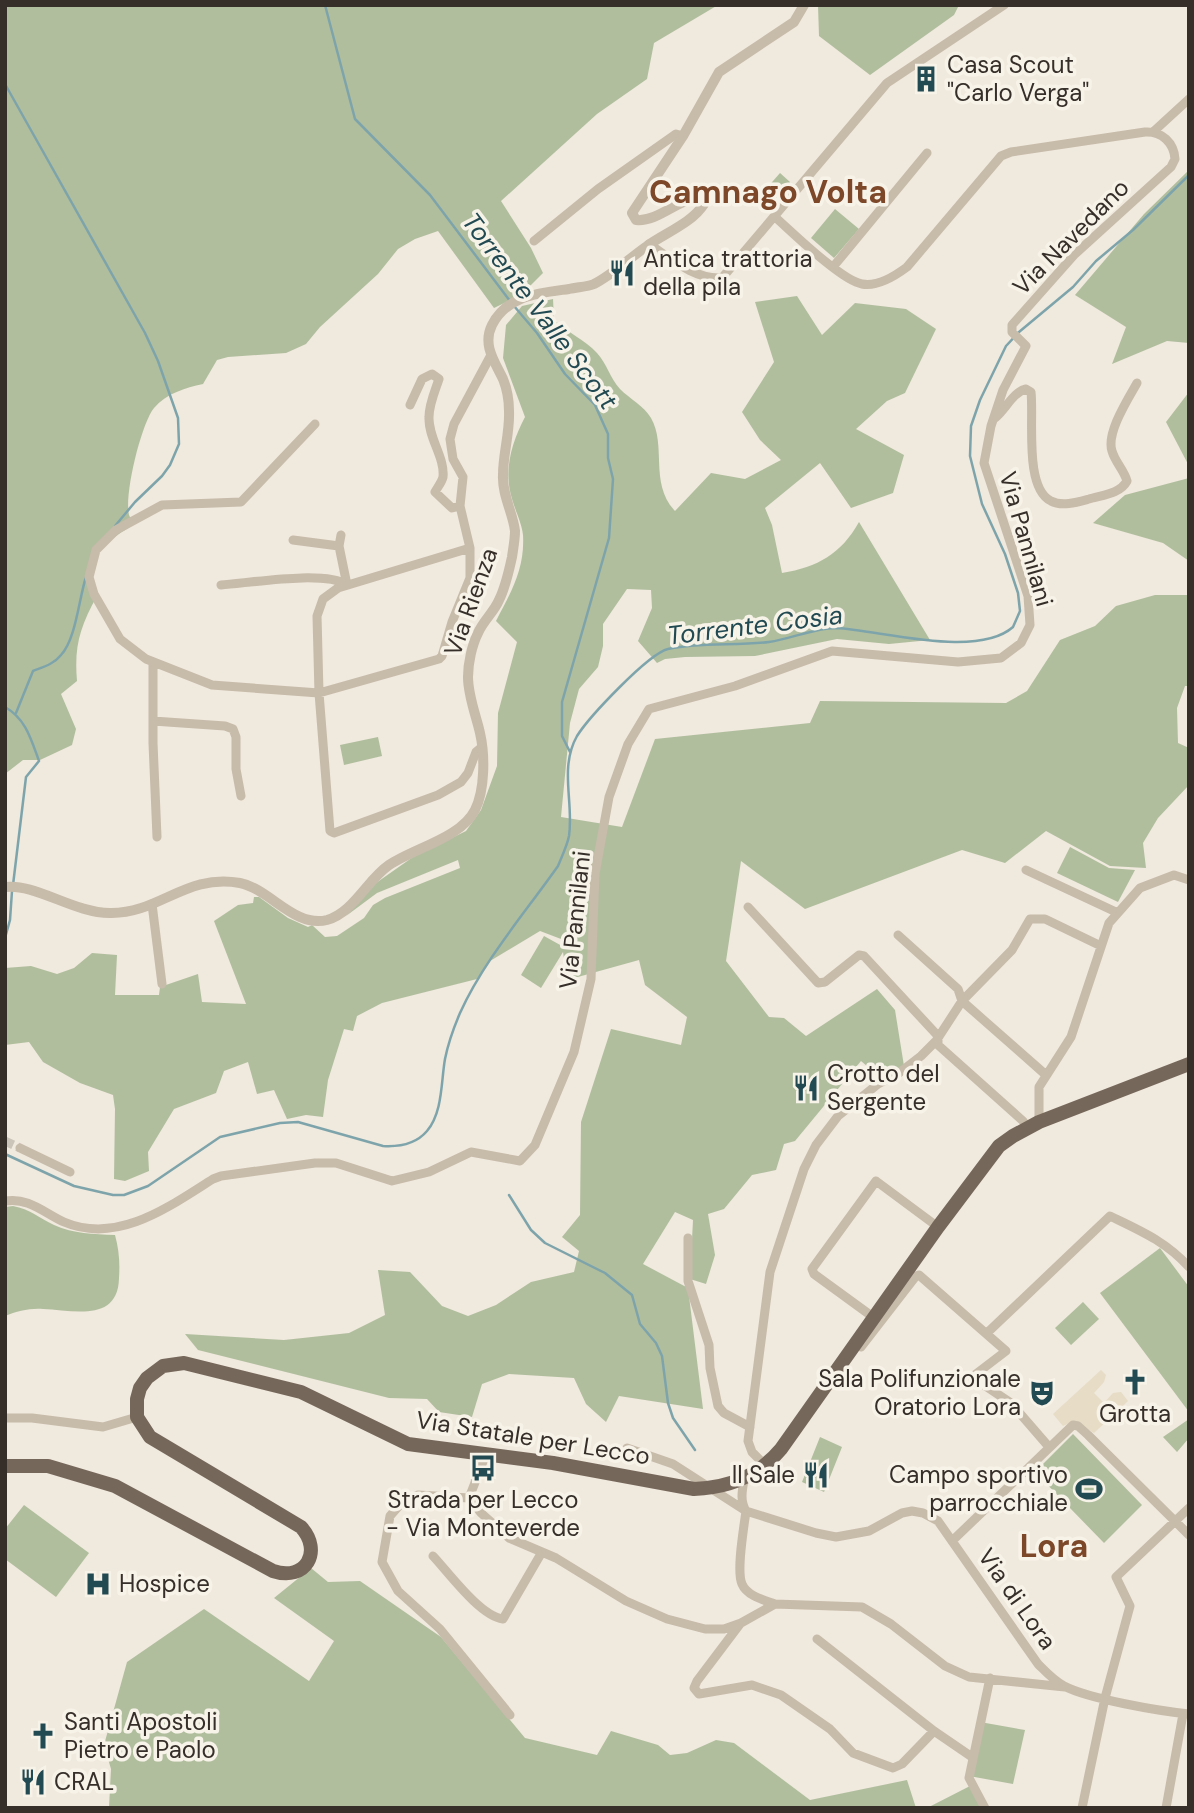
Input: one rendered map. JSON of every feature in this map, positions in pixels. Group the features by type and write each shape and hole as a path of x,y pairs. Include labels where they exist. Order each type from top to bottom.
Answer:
{"main road":[{"name":"Via Statale per Lecco","path":"138,1417 137,1399 147,1378 163,1366 184,1363 301,1392 408,1444 565,1465 694,1489 712,1489 744,1480 781,1449 819,1392 999,1146 1033,1125 1189,1064"},
{"path":"5,1466 48,1466 115,1486 281,1574 294,1573 307,1564 311,1549 301,1527 150,1437 138,1417"}],"street":[{"path":"804,5 794,22 719,72 683,135 634,209 633,217 636,220 646,220 692,198 703,200 704,204 697,214 649,244 681,267 722,278 887,83 1004,5"},
{"path":"775,217 847,278 862,285 893,277 907,268 1001,156 1011,152 1153,132 1189,99"},
{"name":"Via Navedano","path":"984,463 993,419 1003,390 1027,346 1012,331 1012,325 1074,255 1166,172 1175,159 1170,144 1164,137 1153,132"},
{"path":"534,241 598,189 676,134 683,135"},
{"path":"834,267 927,153"},
{"name":"Via Rienza","path":"5,887 25,888 81,909 110,913 152,904 188,887 229,881 258,889 299,917 313,921 328,919 345,909 372,879 389,865 454,832 464,824 475,810 480,790 482,747 467,678 471,654 478,633 499,601 512,558 515,531 506,503 503,476 510,407 505,383 491,355 488,337 492,324 504,308 517,300 536,294 592,285 649,244"},
{"path":"315,424 241,502 162,505 116,530 96,550 89,577 94,594 120,639 153,662 212,685 319,693 439,659 470,578 470,548 460,506 463,477 453,459 450,439 454,424 491,355"},
{"path":"410,405 422,379 432,374 439,379 428,418 443,478 435,492 452,508 460,506"},
{"path":"993,419 1004,411 1020,390 1031,392 1031,449 1035,474 1045,497 1052,502 1073,503 1113,492 1125,485 1125,474 1111,448 1110,438 1137,383"},
{"name":"Via Pannilani","path":"5,1201 27,1201 64,1222 100,1229 133,1223 154,1214 221,1176 315,1163 337,1163 392,1181 429,1172 471,1152 520,1161 535,1145 574,1052 591,979 596,874 610,797 628,744 649,709 735,685 832,651 958,662 1001,658 1021,643 1030,625 1028,596 984,463"},
{"path":"341,536 339,546 347,585"},
{"path":"293,540 339,546"},
{"path":"470,548 338,588 323,599 317,615 319,693 330,831 334,833 449,789 461,782 468,773 476,752 482,747"},
{"path":"221,585 319,577 347,585"},
{"path":"153,662 157,837"},
{"path":"153,721 225,726 233,729 241,796"},
{"path":"1026,870 1116,912"},
{"path":"748,907 818,983 825,982 859,955 864,956 938,1036 938,1045 1023,1121 1033,1125 1039,1087 1071,1037 1109,923 1116,912 1140,888 1174,875 1189,880"},
{"path":"152,904 162,984"},
{"path":"765,1465 752,1451 748,1441 770,1272 816,1145 838,1116 878,1084 899,1073 936,1041 962,1001 1012,950 1030,919 1045,919 1101,946"},
{"path":"898,935 958,989 962,1001 1046,1075"},
{"path":"20,1147 71,1172"},
{"path":"873,1317 814,1274 812,1269 876,1181 938,1227"},
{"path":"987,1333 1110,1216 1154,1237 1172,1249 1189,1268"},
{"path":"688,1238 688,1281 709,1345 710,1368 718,1406 724,1413 750,1427"},
{"path":"819,1392 826,1393 918,1274 1006,1351 972,1377 1011,1402 1049,1447"},
{"path":"5,1418 32,1418 103,1427 138,1417"},
{"path":"953,1541 1073,1425 1078,1426 1189,1535"},
{"name":"Via di Lora","path":"627,1448 657,1457 746,1511 816,1533 836,1537 869,1531 902,1513 923,1513 938,1521 1038,1664 1052,1678 1065,1687 1105,1698 1186,1714"},
{"path":"469,1498 486,1454"},
{"path":"744,1480 741,1492 746,1511 740,1564 742,1584 754,1596 775,1604 862,1607 891,1624 945,1666 969,1677 1065,1687"},
{"path":"510,1715 440,1629 398,1591 382,1562 390,1517 404,1500 418,1495 469,1498 481,1513 509,1538 542,1552 626,1601 667,1619 705,1629 724,1629 775,1604"},
{"path":"1082,1808 1105,1698 1130,1606 1116,1577 1189,1508"},
{"path":"433,1556 471,1597 500,1619 505,1618 542,1552"},
{"path":"741,1623 697,1681 694,1688 699,1694 752,1685 770,1690 830,1729 853,1753 893,1768 902,1764 934,1731"},
{"path":"817,1639 972,1758"},
{"path":"985,1808 969,1778 990,1678"},
{"path":"1166,1808 1186,1714"}],"green space":[{"path":"5,5 718,5 654,43 647,79 597,114 501,201 531,248 543,273 521,295 494,308 438,231 415,239 398,249 378,274 320,327 306,344 286,353 217,360 203,384 170,395 154,408 139,444 131,477 128,505 134,524 105,545 95,560 93,582 97,596 86,617 80,637 76,657 77,681 61,694 76,729 72,745 40,760 23,760 5,774"},
{"path":"818,5 959,5 954,15 870,75 819,36"},
{"path":"1189,170 1189,343 1167,341 1112,364 1126,327 1075,295 1144,214"},
{"path":"780,173 790,182 776,199 766,189"},
{"path":"835,209 859,229 834,258 811,238"},
{"path":"797,296 822,335 855,303 906,309 936,329 905,393 887,401 856,429 904,455 893,493 851,508 820,463 765,508 772,525 782,573 807,567 827,557 844,543 859,522 930,640 889,644 837,639 755,656 685,657 665,659 657,663 638,641 652,608 651,590 627,589 603,624 603,646 598,667 579,689 570,723 561,817 622,827 655,739 810,723 820,701 1006,703 1027,691 1060,640 1095,626 1116,606 1155,595 1189,595 1189,686 1185,686 1177,708 1178,743 1189,748 1189,785 1158,818 1143,843 1146,868 1110,866 1046,831 1005,863 962,850 805,909 741,861 726,961 769,1017 784,1018 806,1036 877,989 895,1010 904,1066 881,1078 861,1061 795,1141 784,1144 776,1170 752,1175 724,1209 708,1214 715,1255 706,1284 690,1279 693,1220 675,1212 643,1264 688,1288 703,1409 619,1396 606,1422 586,1404 574,1378 509,1374 482,1384 472,1417 439,1412 427,1399 389,1398 198,1350 185,1334 284,1340 349,1333 385,1315 378,1270 410,1272 442,1306 468,1316 496,1305 531,1282 574,1272 579,1251 562,1237 580,1215 581,1122 611,1029 681,1045 687,1017 645,985 639,960 567,980 563,952 541,988 521,975 544,936 562,946 561,939 540,931 490,961 477,979 382,1003 357,1016 353,1031 344,1029 328,1080 323,1117 306,1115 287,1119 274,1090 257,1094 248,1062 224,1071 216,1093 174,1109 148,1152 149,1171 125,1181 114,1179 113,1095 80,1083 43,1062 29,1042 5,1045 5,968 31,966 57,974 74,968 92,953 117,955 115,995 159,995 160,987 198,974 202,1002 246,1004 214,921 238,905 253,903 254,897 259,897 288,918 308,927 312,925 325,937 337,936 364,918 373,905 385,898 460,868 458,860 377,893 346,916 376,883 413,857 466,831 481,810 497,766 498,713 517,642 496,621 516,580 523,547 522,531 508,477 513,446 525,417 503,358 506,325 522,306 553,299 554,320 597,353 620,389 651,418 658,440 663,489 675,511 711,473 745,479 781,460 760,440 742,412 774,362 755,302"},
{"path":"1189,392 1189,466 1166,422"},
{"path":"1189,478 1189,561 1163,543 1093,523 1125,495"},
{"path":"378,737 382,756 344,765 340,745"},
{"path":"1070,847 1109,868 1135,870 1118,902 1057,873"},
{"path":"13,1206 69,1230 115,1235 119,1278 117,1292 111,1302 92,1311 33,1309 5,1316 5,1207"},
{"path":"1160,1248 1189,1287 1189,1412 1100,1293"},
{"path":"1083,1302 1099,1319 1071,1345 1055,1328"},
{"path":"1189,1419 1189,1438 1177,1452 1163,1437"},
{"name":"Campo sportivo parrocchiale","path":"1073,1434 1142,1505 1104,1543 1035,1472"},
{"path":"820,1437 842,1447 824,1492 802,1482"},
{"path":"24,1505 89,1553 56,1597 5,1559 5,1529"},
{"path":"311,1568 328,1582 360,1581 441,1637 525,1738 597,1755 611,1731 658,1745 670,1755 687,1753 716,1740 734,1743 810,1800 907,1780 916,1808 109,1808 111,1769 104,1745 127,1662 204,1609 309,1681 334,1641 274,1598"},
{"path":"980,1722 1025,1730 1013,1784 969,1776"},
{"path":"970,1786 982,1808 927,1808"}],"shaded area":[{"path":"1101,1370 1106,1375 1104,1382 1094,1393 1104,1403 1113,1393 1121,1392 1128,1401 1094,1433 1074,1421 1063,1426 1053,1414"}],"waterway":[{"name":"Torrente Valle Scott","path":"325,5 355,119 430,195 510,301"},
{"path":"5,84 145,333 178,418 179,444 170,465 115,526"},
{"name":"Torrente Cosia","path":"5,1154 74,1186 124,1195 148,1186 220,1137 280,1123 298,1122 383,1146 407,1144 423,1135 436,1115 448,1047 470,993 493,956 558,866 564,851 570,824 569,760 577,736 606,701 647,662 668,649 769,642 828,628 953,642 976,641 997,636 1013,627 1020,611 1018,593 1005,554 982,504 970,456 971,426 980,400 1006,346 1019,332 1073,287 1096,261 1133,230 1189,175"},
{"name":"Torrente Valle Scott","path":"514,306 537,333 565,374 595,405 608,434 608,458 613,479 609,538 562,702 562,736 570,752"},
{"path":"16,713 33,671 55,661 66,648 74,629 86,577"},
{"path":"5,707 23,724 39,761 26,777 13,885"},
{"path":"5,938 10,920 12,891"},
{"path":"509,1195 531,1230 545,1243 605,1273 632,1295 640,1324 656,1343 662,1356 668,1403 673,1418 695,1450"}],"tunnel":[{"path":"5,1141 20,1148"}],"place":[{"name":"Casa Scout \"Carlo Verga\"","path":"926,79"},
{"name":"Antica trattoria della pila","path":"622,273"},
{"name":"Crotto del Sergente","path":"806,1088"},
{"name":"Grotta","path":"1135,1382"},
{"name":"Sala Polifunzionale Oratorio Lora","path":"1042,1393"},
{"name":"Strada per Lecco - Via Monteverde","path":"483,1468"},
{"name":"Il Sale","path":"816,1475"},
{"name":"Campo sportivo parrocchiale","path":"1089,1489"},
{"name":"Hospice","path":"98,1584"},
{"name":"Santi Apostoli Pietro e Paolo","path":"43,1736"},
{"name":"CRAL","path":"33,1782"}],"district":[{"name":"Camnago Volta","path":"768,192"},
{"name":"Lora","path":"1054,1546"}]}
